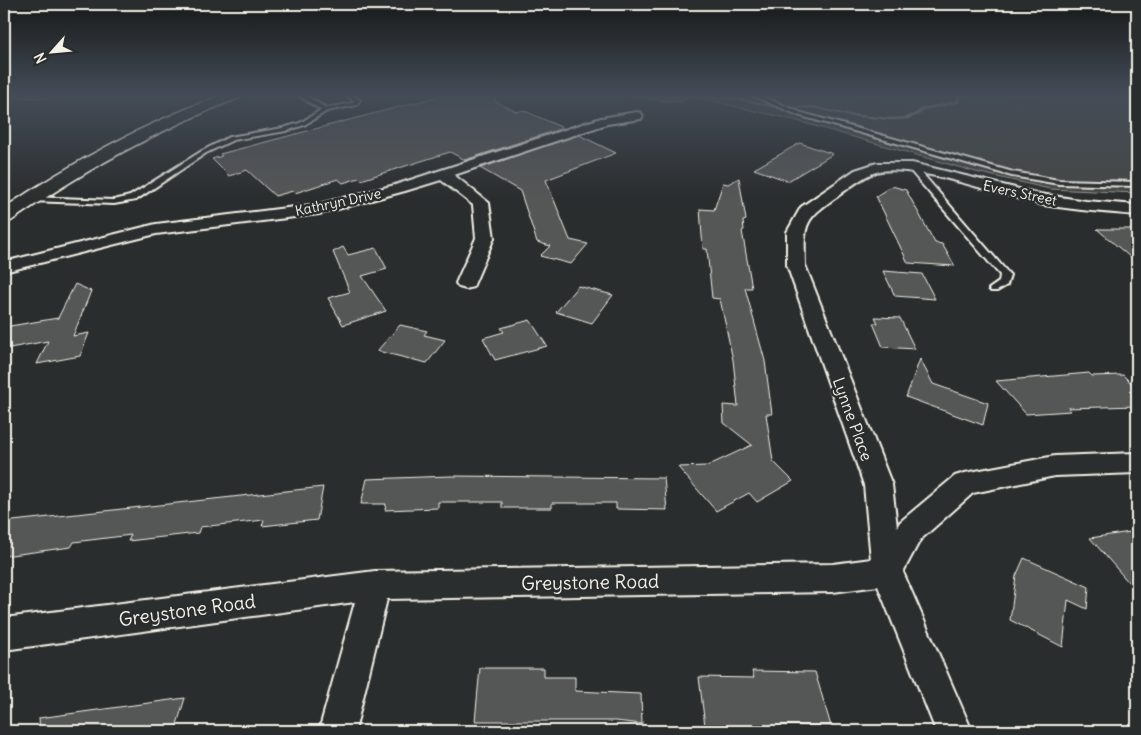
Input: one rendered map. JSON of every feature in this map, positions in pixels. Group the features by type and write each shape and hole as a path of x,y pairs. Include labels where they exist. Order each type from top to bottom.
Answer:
{"main road":[{"path":"4,217 78,169 155,129"}],"street":[{"name":"Kathryn Drive","path":"4,268 156,229 319,209 400,188 580,129"},
{"name":"Lynne Place","path":"908,167 877,167 860,173 807,210 796,232 796,265 878,485 887,571 954,731"},
{"name":"Evers Street","path":"908,167 1040,199 1086,206 1137,210"},
{"path":"443,174 481,203 485,238 466,283"},
{"path":"887,571 910,531 964,484 1055,466 1137,462"},
{"name":"Greystone Road","path":"4,634 375,585 833,578 887,571"},
{"path":"337,731 375,585"}],"lane":[{"path":"30,199 114,202 133,198 204,152 231,138 274,133 286,129"},
{"path":"854,129 1012,174 1059,182 1137,184"},
{"path":"908,167 1005,275 1004,283 994,289"}],"shaded area":[{"path":"827,129 1137,129 1137,193 1050,189 976,172"}],"building":[{"path":"314,129 559,129 465,160 450,152 361,180 359,178 343,183 338,179 295,193 293,191 275,196 247,170 229,176 212,159 222,156 220,154"},
{"path":"579,135 616,153 546,180 570,240 588,244 571,264 540,256 550,246 537,242 520,191 480,168"},
{"path":"800,143 833,154 788,181 754,169"},
{"path":"739,178 746,220 743,221 744,230 742,231 752,288 745,288 765,361 772,414 766,414 773,461 793,481 757,502 749,493 716,511 678,467 707,466 752,445 724,423 723,405 738,406 733,360 720,299 712,298 707,249 703,249 700,209 714,210 723,183 728,184"},
{"path":"892,186 906,190 935,243 942,244 955,266 908,263 876,196"},
{"path":"1097,229 1137,229 1137,263"},
{"path":"343,247 348,255 376,248 387,269 362,276 386,311 343,325 328,298 350,292 333,252"},
{"path":"883,271 922,274 935,299 895,296"},
{"path":"75,284 91,291 73,336 89,333 80,356 37,364 48,341 4,349 4,327 58,318"},
{"path":"578,286 613,295 592,323 556,312"},
{"path":"875,317 900,318 915,349 883,347 873,323 878,323"},
{"path":"530,320 547,346 495,360 483,338 504,332 501,328"},
{"path":"400,325 427,331 424,335 445,340 427,363 377,351"},
{"path":"920,359 933,384 988,403 983,425 906,397"},
{"path":"1089,373 1092,376 1123,375 1137,389 1137,406 1068,408 1071,411 1026,414 996,381"},
{"path":"451,476 664,478 667,510 616,509 616,503 552,503 552,508 502,508 502,502 438,502 438,508 385,510 386,504 361,504 367,479"},
{"path":"323,487 317,520 262,526 264,520 200,527 198,533 128,541 131,535 74,542 71,547 4,556 4,522"},
{"path":"1137,531 1137,592 1090,538"},
{"path":"1024,558 1089,587 1087,609 1068,600 1063,647 1010,620 1016,576"},
{"path":"480,668 544,668 544,677 575,677 575,691 641,694 642,724 616,721 475,721"},
{"path":"752,671 815,672 831,726 781,725 782,731 759,731 759,726 705,726 699,677 754,678"},
{"path":"185,698 175,731 40,731 39,718"}]}
